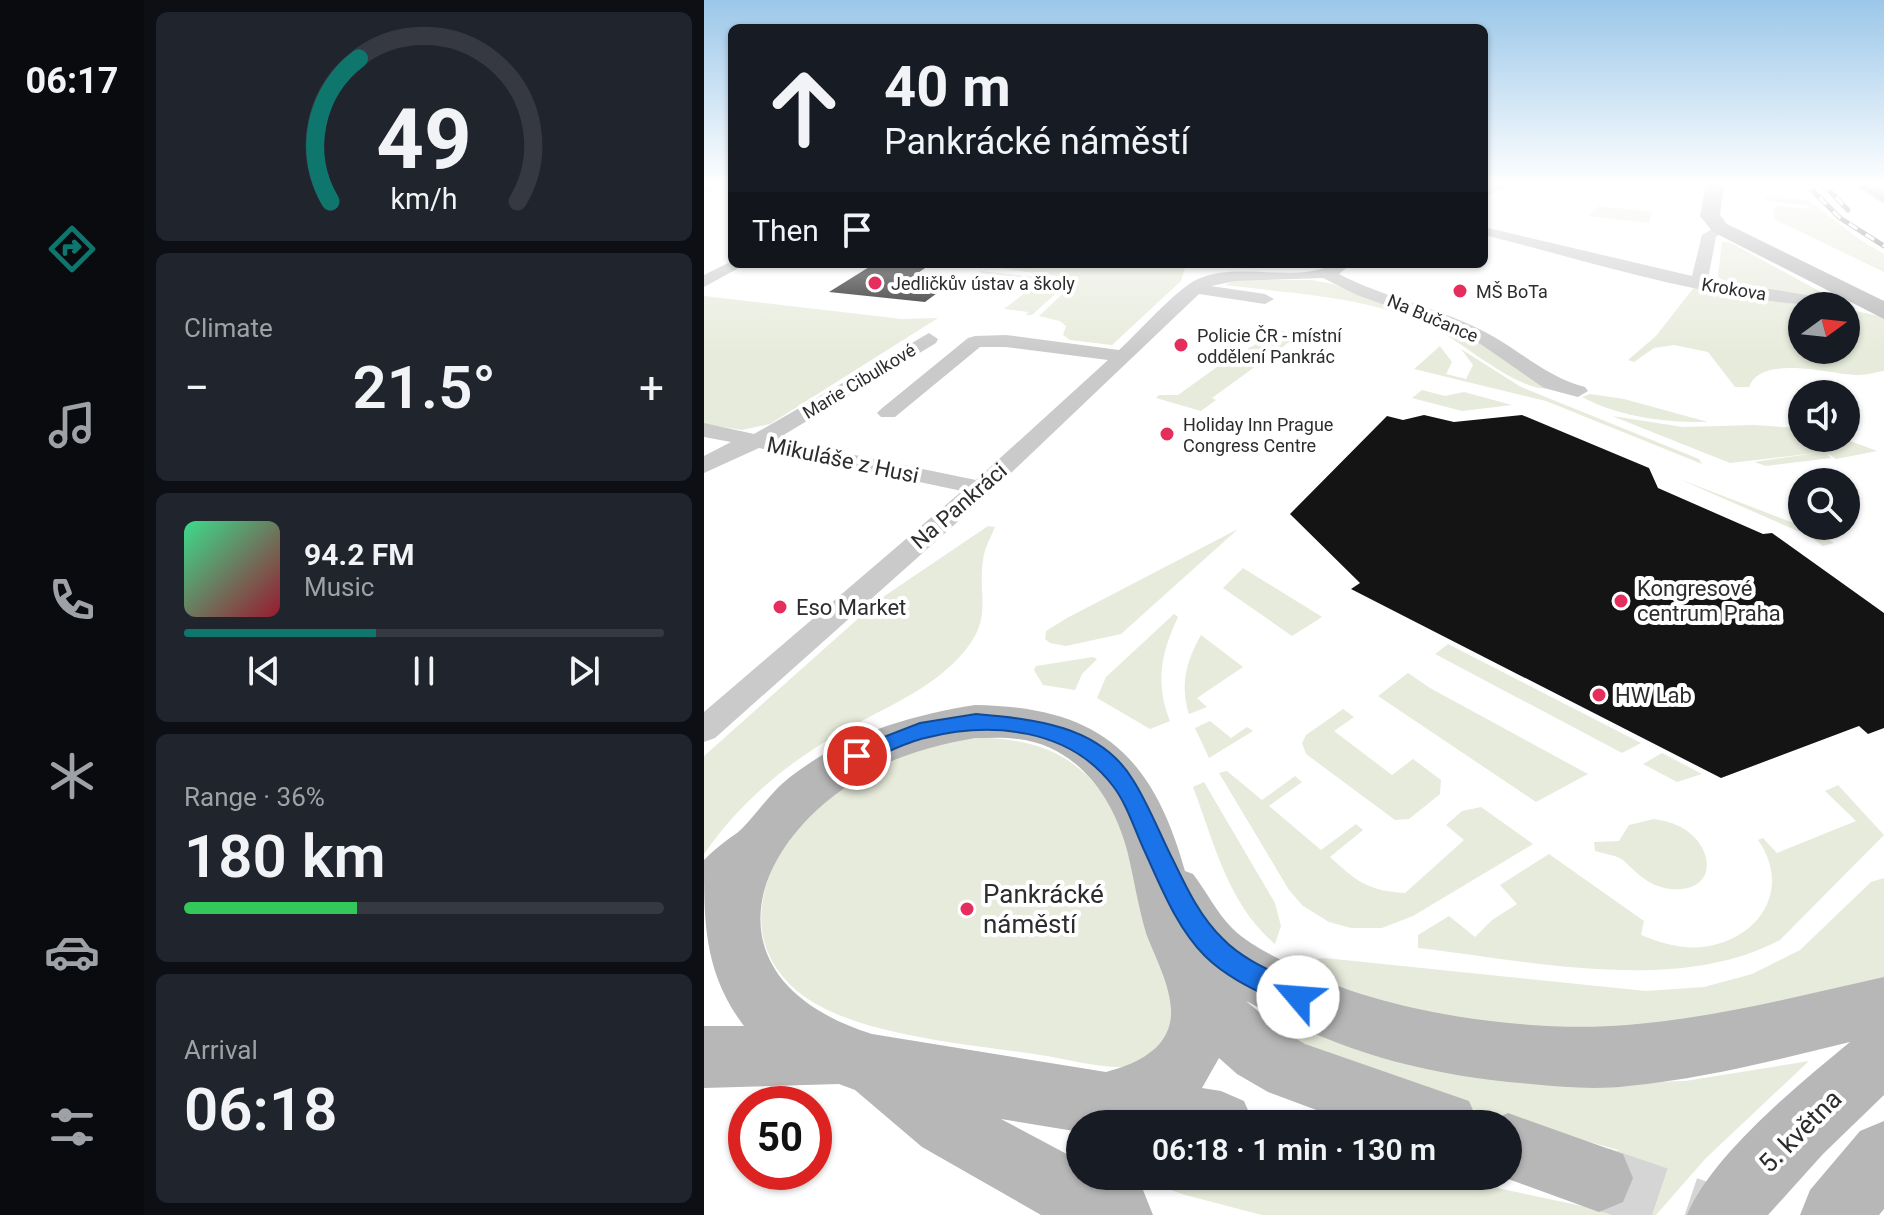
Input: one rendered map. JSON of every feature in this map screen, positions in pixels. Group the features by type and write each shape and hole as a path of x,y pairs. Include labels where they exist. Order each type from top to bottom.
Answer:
{"street":[{"name":"Krokova","path":"1520,240 1699,283 1788,297"},
{"path":"1699,283 1708,240"},
{"path":"1743,240 1882,309"},
{"path":"704,282 730,268"},
{"path":"1203,277 1335,269"},
{"name":"Na Bučance","path":"1335,269 1350,286 1453,323 1496,346 1553,386 1578,391"},
{"path":"1203,277 1265,299"},
{"name":"Na Pankráci","path":"704,730 982,488 1203,277"},
{"name":"Krokova","path":"1860,307 1882,309"},
{"name":"Marie Cibulkové","path":"704,466 733,449 756,442 929,339"},
{"path":"888,413 975,342 1006,341 1123,356"},
{"name":"Mikuláše z Husi","path":"704,430 982,488"},
{"path":"704,895 824,777 877,747 920,731 947,725 1006,722 1064,735 1099,756 1131,796 1181,902 1213,947 1228,960 1318,1008 1419,1039 1517,1053 1577,1057 1627,1056 1739,1039 1884,1005"},
{"path":"775,822 743,874 733,912 735,953 743,974 766,1006 803,1036 855,1060 945,1124 1060,1188 1118,1215"},
{"path":"1107,1104 1125,1100 1157,1085 1188,1055 1199,1028 1199,1000 1176,941 1155,851"},
{"path":"1194,982 1227,1025 1259,1052 1280,1064 1407,1110"},
{"name":"5. května","path":"1722,1215 1762,1167 1828,1102 1884,1053"},
{"path":"704,1057 855,1060 1141,1110"},
{"path":"1522,1151 1599,1178 1522,1168"},
{"path":"1835,1215 1884,1155"}],"green space":[{"path":"1817,240 1860,240 1884,254 1884,272"},
{"path":"1722,242 1729,242 1821,292 1790,292 1726,282 1718,277"},
{"path":"1001,268 1185,268 1181,281 1112,345 1070,340 1063,335 1066,326 1060,321 1039,316 1078,279"},
{"path":"977,273 1047,278 1063,287 1032,315 1026,315 1028,312 1004,309 1030,289 1054,291 1058,288 1056,284"},
{"path":"1236,280 1312,280 1333,284 1430,318 1478,342 1547,388 1522,382 1435,328 1410,317 1332,298 1225,285"},
{"path":"1695,286 1788,300 1788,364 1860,364 1860,312 1884,317 1884,371 1858,375 1782,368 1756,377 1749,387 1735,387 1708,352 1674,345 1654,348 1634,362 1628,360 1656,336"},
{"path":"704,296 902,319 938,318 770,424 742,430 704,424"},
{"path":"1281,331 1293,333 1296,337 1212,398 1216,400 1201,411 1156,398 1159,395 1178,395 1228,359"},
{"path":"1440,346 1452,362 1446,374 1466,379 1473,365 1461,349 1521,387 1699,459 1702,464 1546,401 1414,369"},
{"path":"1422,390 1445,396 1464,392 1512,405 1462,411 1412,398"},
{"path":"1590,394 1624,399 1708,422 1660,420 1627,414 1582,397"},
{"path":"1612,416 1683,427 1788,427 1788,452 1824,452 1730,463"},
{"path":"1860,445 1877,451 1836,459 1827,453 1831,458 1766,466 1754,462 1824,452 1860,452"},
{"path":"1679,479 1788,521 1788,527"},
{"path":"988,526 995,527 984,557 980,623 970,644 958,659 928,684 824,742 786,769 750,800 704,854 704,756 880,599"},
{"path":"1238,529 1121,634 1066,646 1045,639 1046,631 1067,618"},
{"path":"1815,540 1834,543 1823,546"},
{"path":"1243,568 1322,617 1292,636 1223,588"},
{"path":"1174,614 1178,617 1167,643 1161,681 1170,721 1150,729 1097,698 1106,677"},
{"path":"1201,635 1243,667 1197,698 1207,707 1189,714 1185,693 1186,673"},
{"path":"1448,644 1641,743 1622,753 1435,654"},
{"path":"1093,657 1097,659 1082,674 1075,690 1043,685 1034,670 1036,666"},
{"path":"1408,673 1588,774 1536,802 1378,696"},
{"path":"1343,709 1354,717 1334,731 1392,775 1413,759 1441,780 1440,794 1409,819 1395,820 1306,754 1302,743 1306,735"},
{"path":"1210,721 1231,738 1247,727 1253,731 1209,758 1195,728"},
{"path":"965,737 1013,740 1053,752 1071,762 1102,793 1116,815 1172,976 1173,1042 1125,1067 912,1036 847,1018 819,1006 796,990 776,968 765,944 761,920 764,895 784,846 800,824 831,792 887,758"},
{"path":"1662,753 1702,774 1677,782 1643,764"},
{"path":"1227,771 1262,800 1295,776 1302,782 1269,806 1321,850 1356,824 1363,830 1330,857 1355,878 1381,890 1405,893 1464,840 1446,825 1462,811 1481,807 1533,844 1413,916 1382,928 1351,928 1329,922 1303,906 1289,890 1219,773"},
{"path":"1204,782 1275,903 1281,926 1275,944 1245,911 1224,872 1193,787"},
{"path":"1838,785 1884,835 1780,940 1739,957 1695,966 1602,970 1418,948 1418,935 1449,916 1475,937 1492,920 1517,904 1500,885 1549,854 1644,921 1641,935 1686,947 1722,943 1754,924 1770,894 1772,877 1768,859 1758,840 1763,838 1777,853 1856,821 1825,791"},
{"path":"1654,819 1681,827 1695,837 1702,847 1707,868 1697,884 1671,889 1657,886 1621,859 1595,851 1594,842 1619,841 1629,825"},
{"path":"1884,878 1884,986 1672,1031 1500,1027 1424,1015 1334,985 1307,966 1316,959 1325,958 1646,991 1704,987 1752,974 1800,950 1871,882"},
{"path":"1278,1019 1344,1044 1610,1083 1685,1081 1809,1061 1706,1158 1656,1215 1262,1215 1171,1190 1507,1190 1582,1206 1618,1150 1522,1123 1522,1110 1476,1110 1310,1051 1274,1025"}],"building":[{"name":"Jedličkův ústav a školy","path":"868,268 925,268 906,281 948,285 925,302 829,292"},
{"name":"Kongresové centrum Praha","path":"1424,415 1454,422 1522,415 1649,468 1658,488 1763,534 1772,533 1884,613 1884,728 1868,734 1859,726 1721,778 1351,589 1360,583 1290,514 1387,416 1403,420"}],"tunnel":[{"path":"1599,1178 1709,1215"}],"railway":[{"path":"1874,240 1884,246"}],"place":[{"name":"Jedličkův ústav a školy","path":"875,283"},
{"name":"MŠ BoTa","path":"1460,291"},
{"name":"Policie ČR - místní oddělení Pankrác","path":"1181,345"},
{"name":"Holiday Inn Prague Congress Centre","path":"1167,434"},
{"name":"Kongresové centrum Praha","path":"1621,601"},
{"name":"Eso Market","path":"780,607"},
{"name":"HW Lab","path":"1599,695"},
{"name":"Pankrácké náměstí","path":"967,909"}],"route":[{"path":"857,756 920,731 976,722 997,721 1033,726 1076,741 1099,756 1124,783 1181,902 1213,947 1241,968 1298,997"}]}
